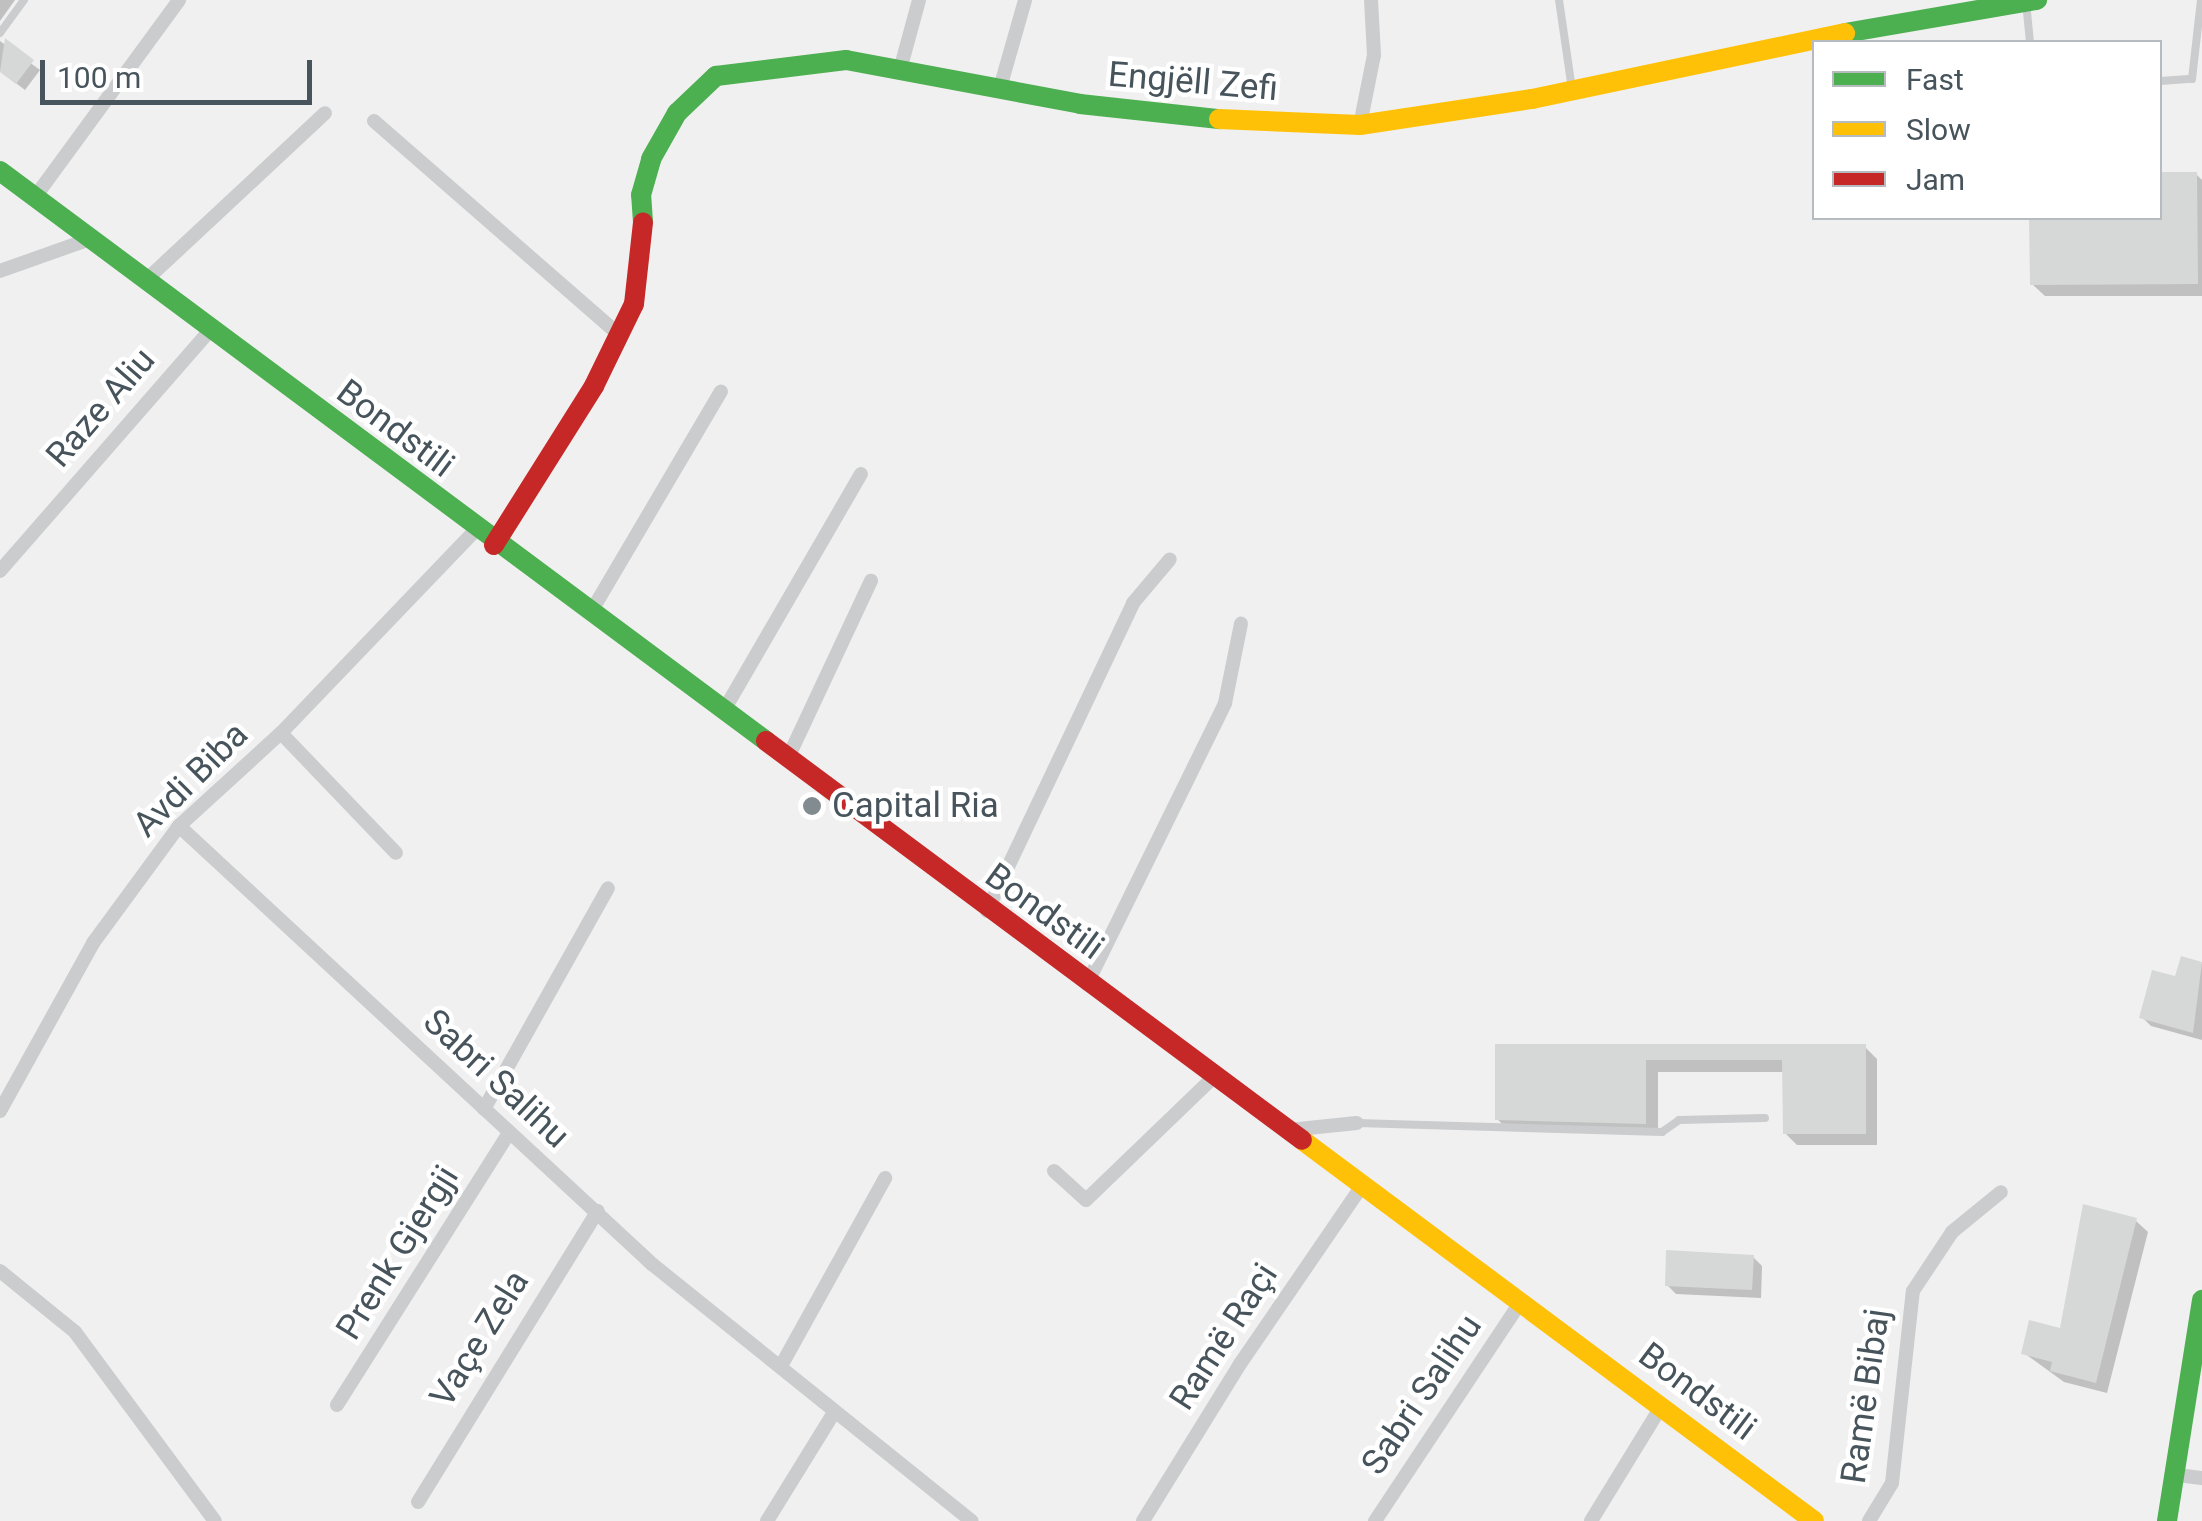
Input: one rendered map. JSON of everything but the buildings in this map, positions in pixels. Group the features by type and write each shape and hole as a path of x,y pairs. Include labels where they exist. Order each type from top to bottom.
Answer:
{"main road":[{"name":"Engjëll Zefi","path":"494,545 541,478 634,304 644,235 641,195 677,112 716,76 747,69 846,60 1000,88 1244,122 1360,125 1572,90 1946,9 2031,1"},
{"name":"Bondstili","path":"0,171 987,912 1814,1521"},
{"path":"2167,1521 2186,1431 2202,1300"},
{"path":"2186,1431 2202,1389"}],"street":[{"path":"35,198 179,0"},
{"path":"900,70 920,0"},
{"path":"1000,88 1025,0"},
{"path":"1360,125 1374,54 1371,0"},
{"path":"145,282 325,113"},
{"path":"374,121 619,335"},
{"path":"0,271 90,239"},
{"name":"Raze Aliu","path":"0,571 210,330"},
{"path":"591,612 721,391"},
{"path":"723,712 860,474"},
{"name":"Avdi Biba","path":"0,1111 94,943 179,826 281,733 475,530"},
{"path":"987,912 1133,603 1170,560"},
{"path":"786,761 872,581"},
{"path":"1086,984 1225,702 1241,624"},
{"path":"281,733 396,853"},
{"name":"Sabri Salihu","path":"179,826 509,1133 834,1414 972,1521"},
{"path":"484,1109 608,888"},
{"path":"1054,1172 1086,1200 1214,1078"},
{"path":"1284,1132 1358,1123"},
{"name":"Prenk Gjergji","path":"336,1405 509,1133"},
{"path":"781,1366 885,1178"},
{"name":"Ramë Raçi","path":"1143,1521 1360,1189"},
{"name":"Ramë Bibaj","path":"1869,1521 1892,1483 1913,1290 1952,1232 2001,1192"},
{"name":"Vaçe Zela","path":"418,1502 598,1211"},
{"path":"0,1271 75,1332 215,1521"},
{"name":"Sabri Salihu","path":"1375,1521 1520,1303"},
{"path":"1591,1521 1662,1406"},
{"path":"767,1521 834,1414"},
{"path":"2176,1474 2202,1478"}],"lane":[{"path":"0,34 24,0"},
{"path":"1559,0 1572,90"},
{"path":"2162,80 2192,79 2200,0"},
{"path":"2030,40 2031,1"},
{"path":"1358,1123 1662,1132 1679,1120 1766,1118"}],"traffic: fast":[{"path":"1845,33 2037,0"},
{"path":"643,222 641,195 651,159 677,113 716,76 846,60 1080,104 1219,119"},
{"path":"0,171 766,741"},
{"path":"2167,1521 2202,1300"}],"traffic: slow":[{"path":"1219,119 1360,125 1532,99 1845,33"},
{"path":"1302,1140 1814,1521"}],"traffic: jam":[{"path":"494,545 594,386 634,304 643,222"},
{"path":"766,741 1302,1140"}],"place":[{"name":"Capital Ria","path":"812,806"}]}
